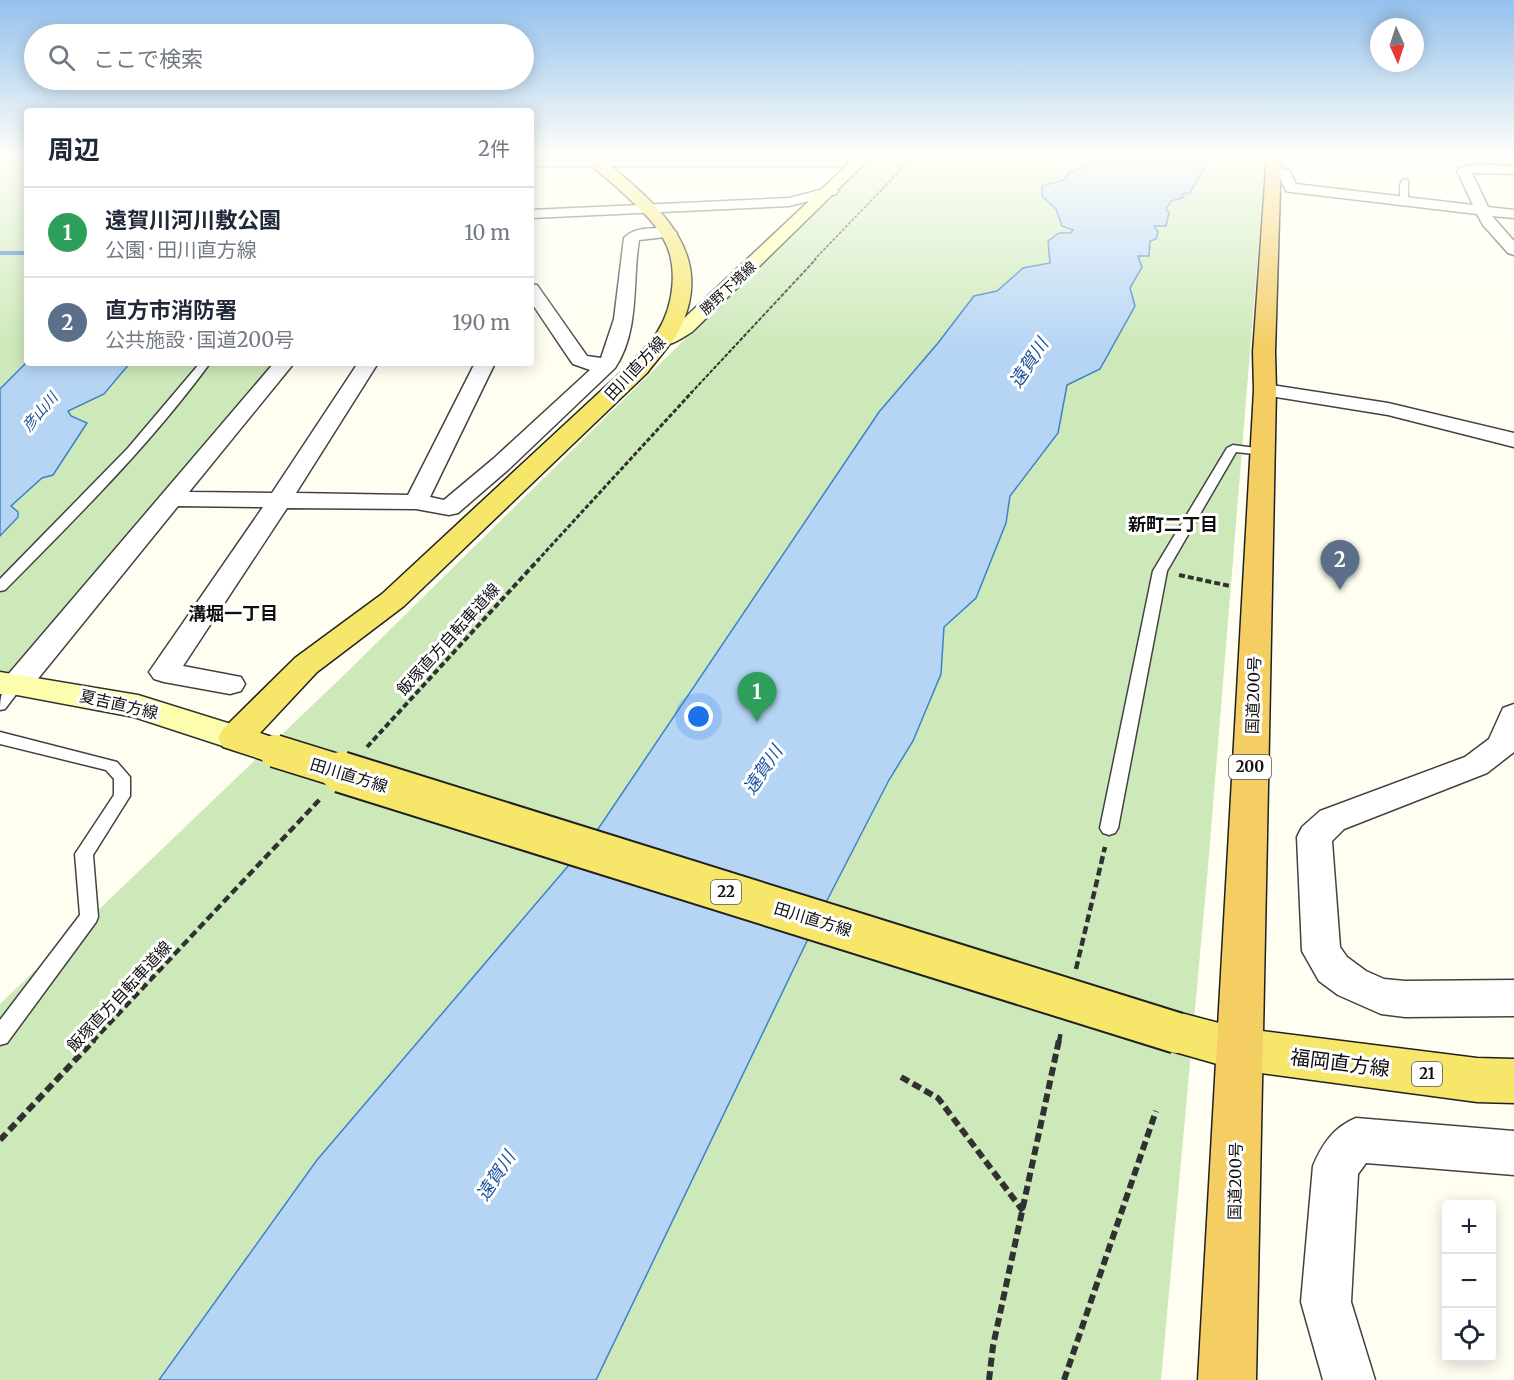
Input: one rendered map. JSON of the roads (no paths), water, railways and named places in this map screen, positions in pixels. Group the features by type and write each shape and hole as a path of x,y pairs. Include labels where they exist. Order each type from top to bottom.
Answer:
{"highway":[{"name":"国道200号","path":"1227,1380 1270,219"}],"main road":[{"name":"田川直方線","path":"657,219 677,247 682,281 678,306 663,340 639,368 393,600 306,665 235,738 1177,1032 1238,1049"},
{"name":"勝野下境線","path":"663,340 685,328 801,219"},
{"name":"夏吉直方線","path":"6,690 138,706 235,738"},
{"name":"福岡直方線","path":"1238,1049 1477,1080 1514,1081"}],"street":[{"path":"1486,219 1514,250"},
{"path":"169,499 416,502 449,508 501,464 608,364 616,352 621,326 632,238 641,234 669,233"},
{"path":"537,308 580,360 590,364 608,364"},
{"path":"6,690 281,366"},
{"path":"230,684 164,672 280,500 366,366"},
{"path":"416,502 484,366"},
{"path":"1265,390 1388,409 1514,440"},
{"path":"1514,715 1502,745 1476,765 1332,820 1314,837 1321,951 1333,969 1352,983 1381,996 1405,999 1514,998"},
{"path":"1349,1380 1326,1302 1336,1166 1356,1140 1514,1153"}],"lane":[{"path":"0,587 94,494 168,411 202,366"},
{"path":"1109,828 1160,571 1233,448 1263,452"},
{"path":"0,738 111,766 122,777 122,796 84,854 89,917 0,1036"}],"water":[{"name":"遠賀川","path":"1060,219 1168,219 1166,226 1154,226 1158,232 1156,239 1150,241 1149,256 1138,256 1142,267 1130,288 1135,306 1100,369 1067,385 1058,433 1010,496 1006,523 976,598 944,627 941,674 913,741 889,780 820,914 596,1380 159,1380 317,1160 592,838 879,412 938,343 974,296 997,291 1023,268 1050,263 1048,241 1059,233 1070,233 1073,230 1062,226"},
{"name":"彦山川","path":"24,365 127,366 104,394 68,411 71,416 87,423 53,475 42,478 11,506 18,512 18,517 0,536 0,389"}],"waterway":[{"path":"0,253 24,253"}],"place":[{"name":"直方市消防署","path":"1340,590"},
{"name":"遠賀川河川敷公園","path":"757,722"}],"district":[{"name":"新町二丁目","path":"1173,525"},
{"name":"溝堀一丁目","path":"233,614"}]}
